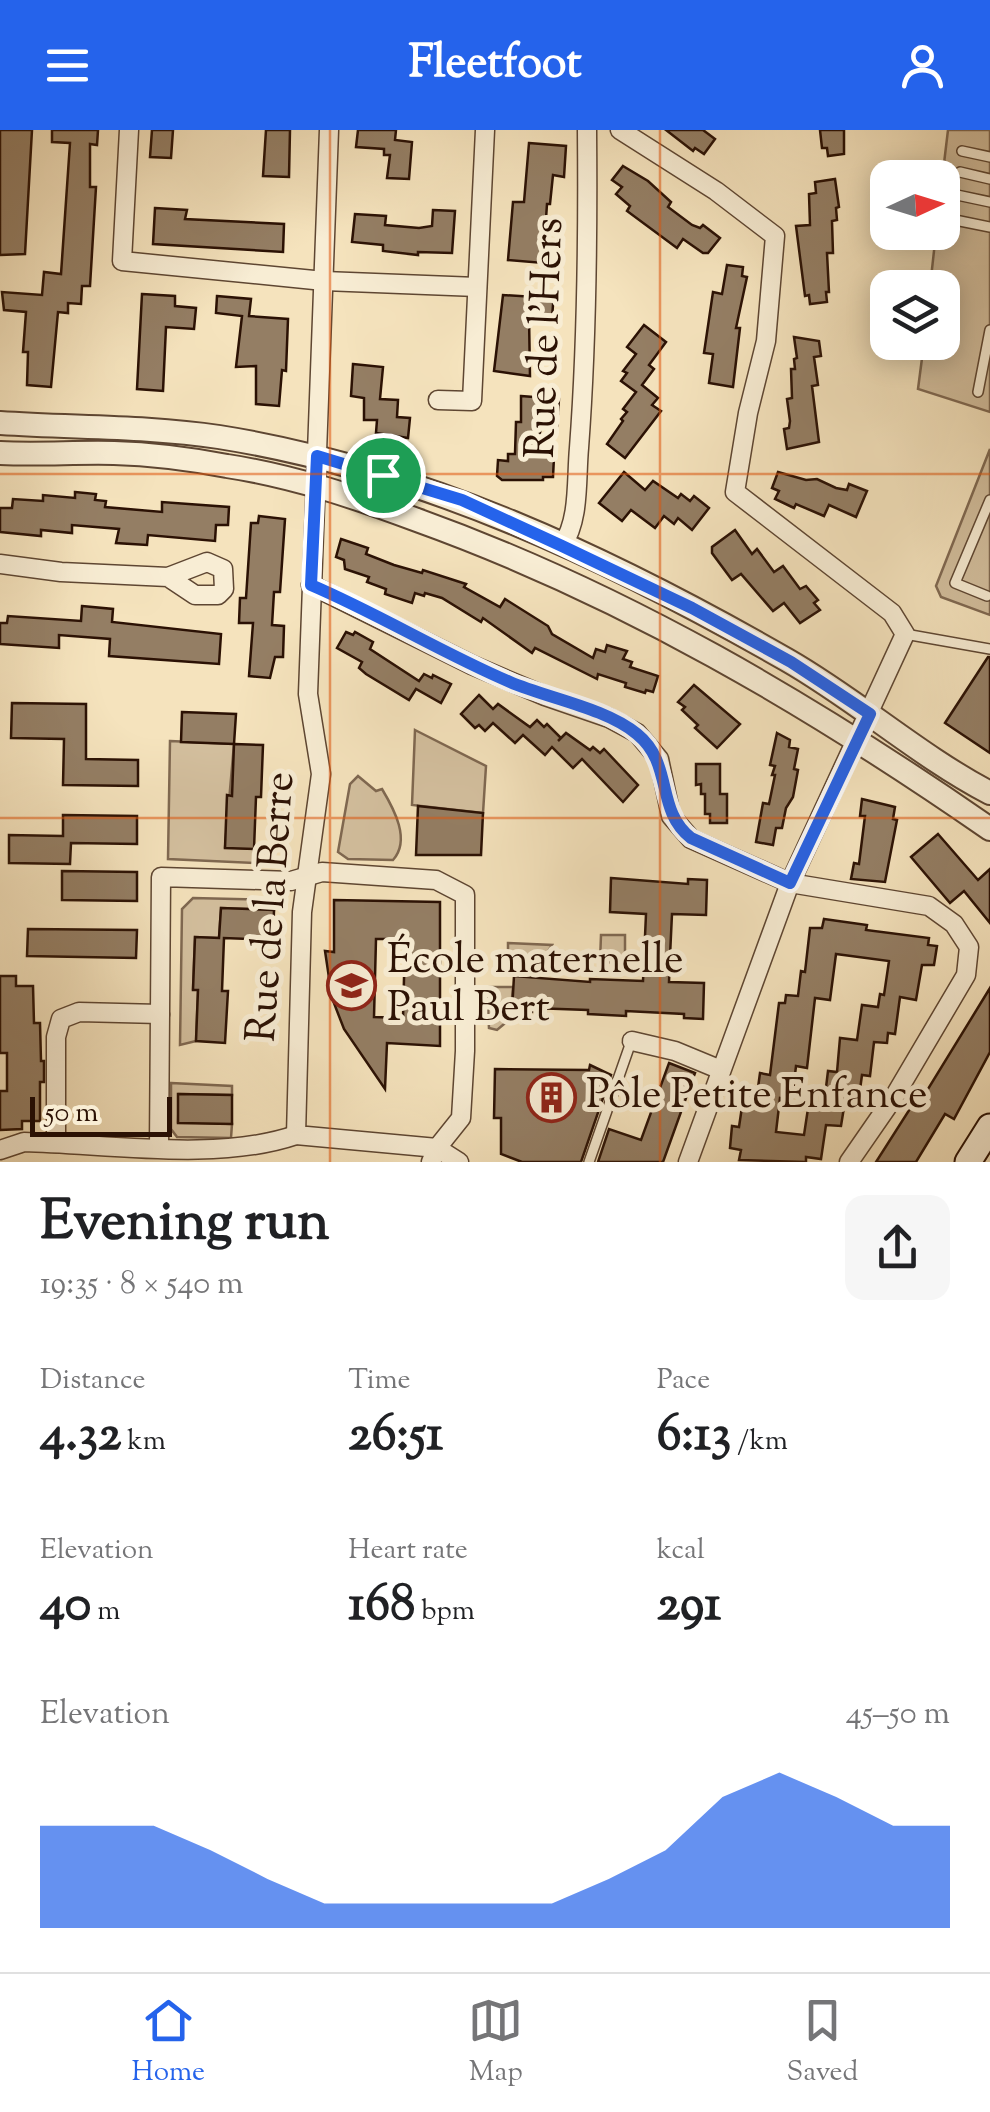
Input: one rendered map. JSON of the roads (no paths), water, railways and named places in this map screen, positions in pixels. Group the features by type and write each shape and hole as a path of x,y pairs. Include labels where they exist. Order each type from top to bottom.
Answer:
{"main road":[{"path":"970,1162 990,1127"},
{"path":"970,1162 990,1140"}],"street":[{"path":"129,130 122,261 324,281 476,287"},
{"name":"Rue de la Berre","path":"296,1135 300,939 321,774 308,694 330,130"},
{"path":"438,400 472,401 485,130"},
{"name":"Rue de l'Hers","path":"562,546 572,530 581,418 588,275 587,130"},
{"path":"620,130 716,192 775,236 766,341 748,413 735,492 892,612 905,634 790,883 688,1162"},
{"path":"0,423 148,429 218,437 317,456 462,500 692,608 791,662 990,793"},
{"path":"0,453 117,453 228,466 314,485 448,531 550,572 764,683 858,740 990,830"},
{"path":"0,564 168,578"},
{"path":"311,585 484,671 609,718 636,733 659,759 671,816 691,838 790,883 928,906 954,924 969,947 966,975 894,1097 849,1162"},
{"path":"159,1148 162,877 291,881 322,872 436,880 465,896 461,1118 434,1155"},
{"path":"56,1143 56,1037 62,1020 79,1012 160,1014"},
{"path":"632,1041 675,1051 721,1070"},
{"path":"0,1150 24,1142 208,1152 296,1135 459,1162"}],"lane":[{"path":"962,151 990,156"},
{"path":"960,172 990,179"},
{"path":"960,196 990,202"},
{"path":"960,221 990,226"},
{"path":"978,392 990,330"},
{"path":"987,596 955,583 990,500"},
{"path":"905,634 990,649"},
{"path":"589,1162 632,1041"}],"place":[{"name":"École maternelle Paul Bert","path":"352,986"},
{"name":"Pôle Petite Enfance","path":"551,1097"}]}
